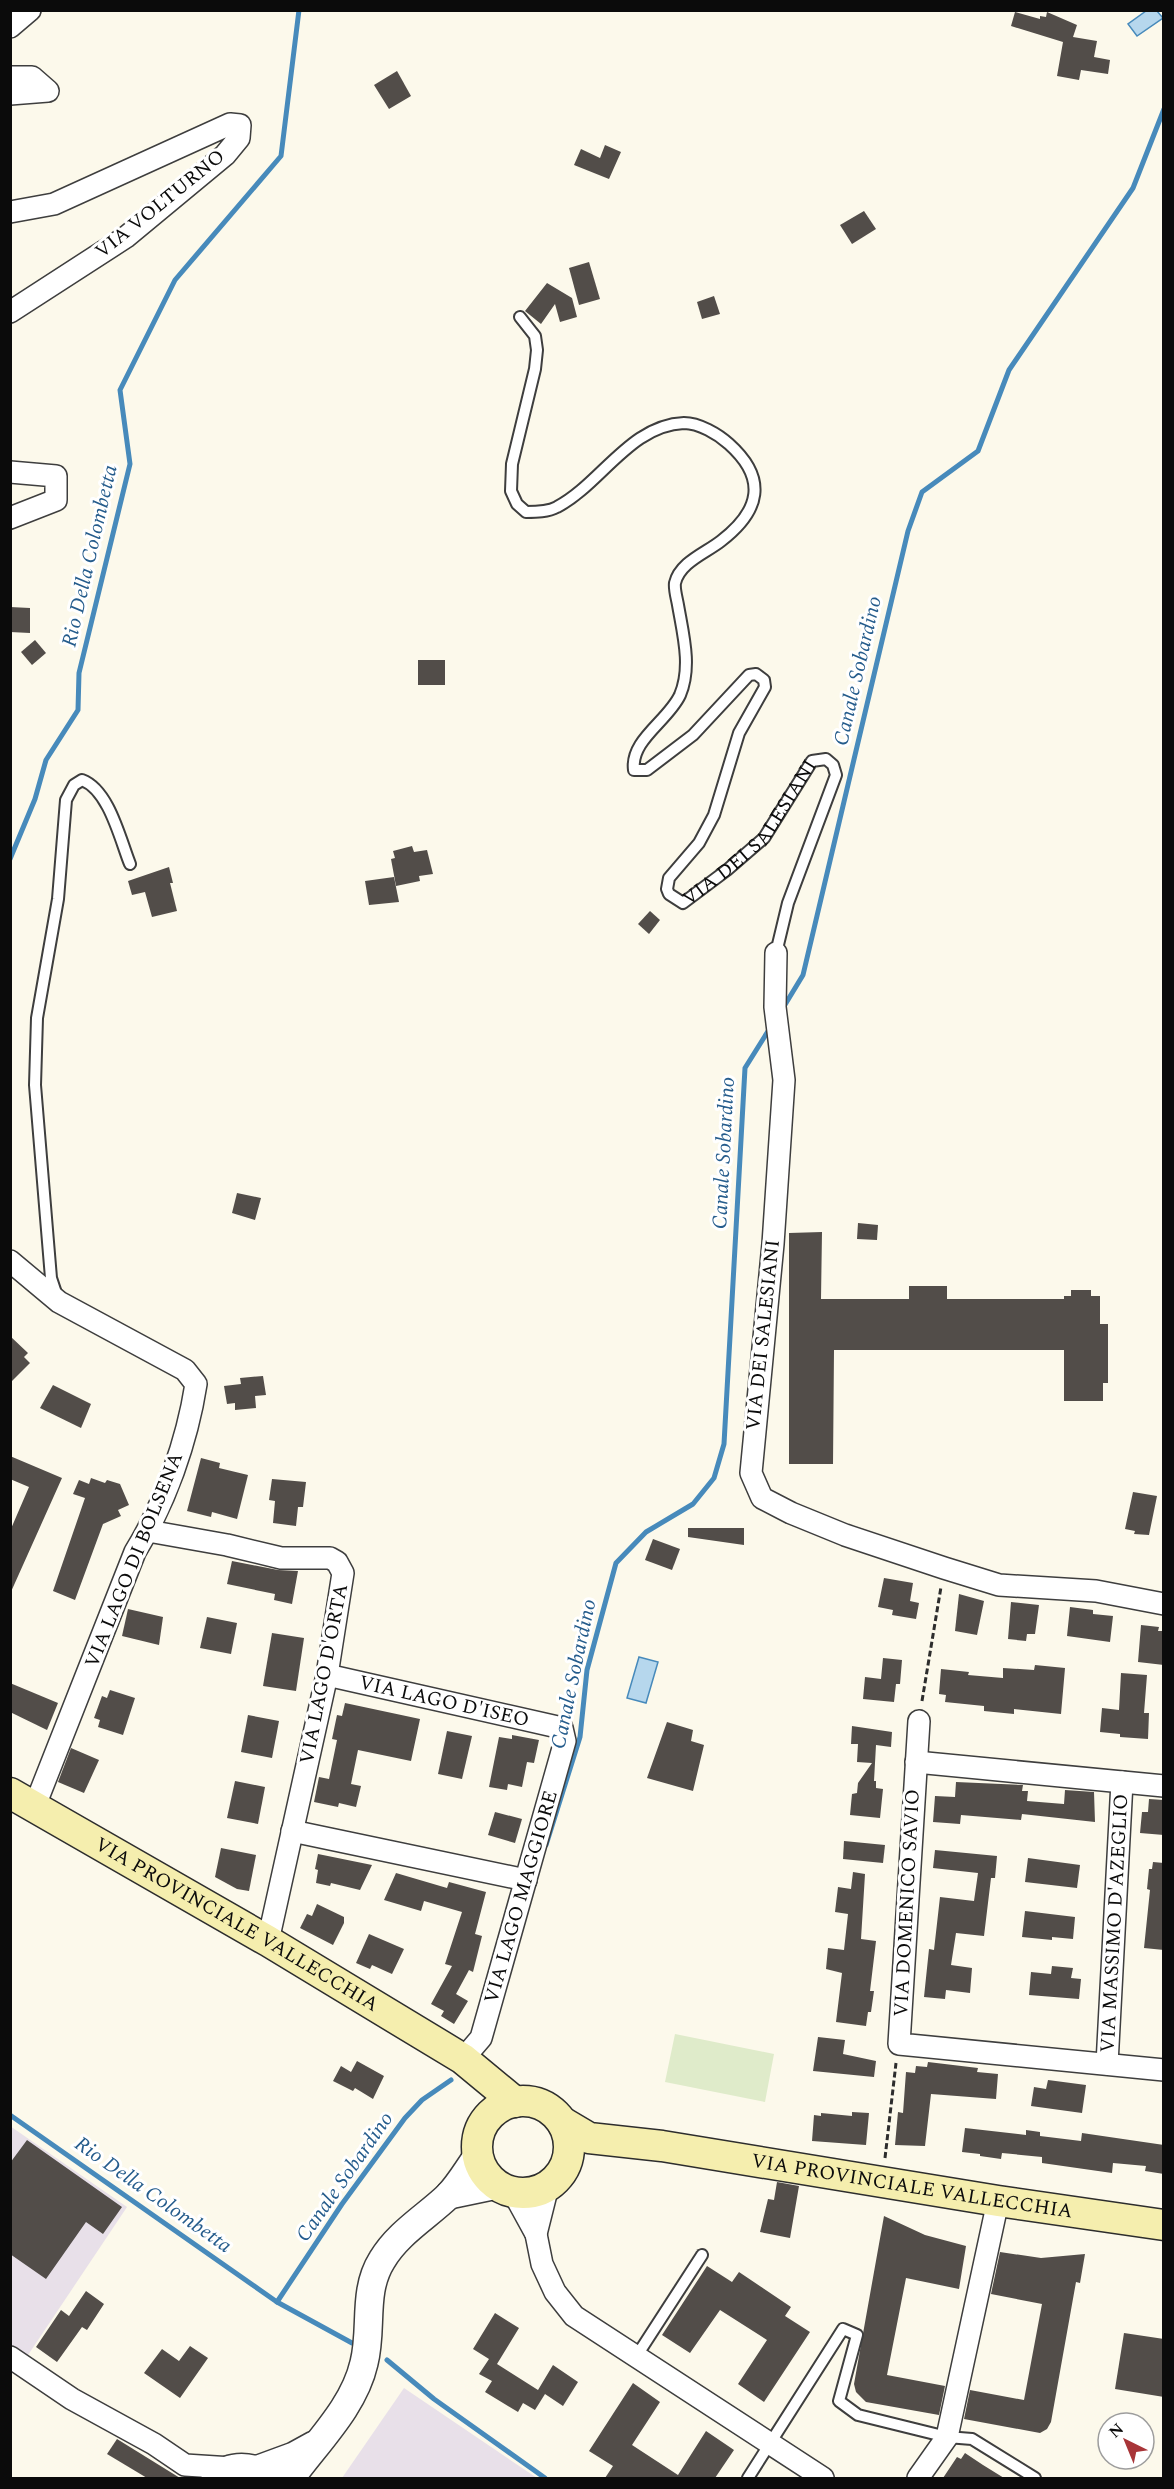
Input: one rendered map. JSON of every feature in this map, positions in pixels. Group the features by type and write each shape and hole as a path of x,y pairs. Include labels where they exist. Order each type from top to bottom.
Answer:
{"main road":[{"name":"VIA PROVINCIALE VALLECCHIA","path":"22,1801 268,1941 463,2059 515,2102 528,2101 541,2105 553,2112 562,2122 589,2138 662,2146 998,2201 1164,2225"},
{"path":"463,2059 479,2094 485,2121"},
{"path":"505,2189 488,2177 478,2156 480,2132 485,2121 503,2106 515,2102"},
{"path":"554,2180 567,2161 569,2148 562,2122"},
{"name":"VIA PROVINCIALE VALLECCHIA","path":"505,2189 525,2193 600,2156 662,2146"}],"street":[{"path":"10,27 30,10"},
{"path":"10,77 32,77 48,91 10,94"},
{"name":"VIA VOLTURNO","path":"10,212 54,204 230,124 240,124 239,138 225,155 126,237 10,312"},
{"path":"10,472 56,476 56,500 10,518"},
{"name":"VIA DEI SALESIANI","path":"776,952 777,1017 784,1080 773,1244 751,1473 762,1498 791,1513 845,1535 999,1585 1096,1591 1164,1604"},
{"name":"VIA LAGO DI BOLSENA","path":"10,1262 59,1302 185,1370 196,1384 193,1404 172,1475 22,1801"},
{"name":"VIA LAGO D'ORTA","path":"148,1531 227,1545 281,1558 330,1558 337,1562 343,1573 327,1675 268,1941"},
{"name":"VIA LAGO D'ISEO","path":"327,1675 562,1728"},
{"name":"VIA DOMENICO SAVIO","path":"899,2044 919,1721"},
{"name":"VIA LAGO MAGGIORE","path":"463,2059 482,2038 565,1741 562,1728"},
{"name":"VIA DOMENICO SAVIO","path":"916,1762 1164,1786"},
{"name":"VIA MASSIMO D'AZEGLIO","path":"1107,2064 1122,1782"},
{"path":"292,1831 526,1880"},
{"path":"899,2044 1164,2070"},
{"path":"291,2478 339,2416 358,2383 365,2362 368,2300 373,2280 382,2260 397,2241 449,2195 478,2156"},
{"path":"536,2234 554,2180"},
{"path":"449,2195 505,2189 536,2234 546,2273 555,2292 574,2316 823,2478"},
{"path":"918,2478 947,2437 998,2201"},
{"path":"10,2357 72,2398 154,2444 188,2472 243,2474 294,2456 315,2445"}],"lane":[{"name":"VIA DEI SALESIANI","path":"520,317 535,336 537,350 535,369 512,464 511,491 517,504 526,512 556,508 641,438 667,427 686,423 706,428 728,443 747,463 756,490 752,507 722,540 685,566 675,584 687,670 680,696 665,718 639,746 632,759 634,770 647,770 693,735 749,675 756,674 764,680 765,687 739,733 714,815 699,843 669,878 667,889 669,894 683,903 764,838 812,761 826,759 833,765 836,775 788,903 776,952"},
{"path":"59,1302 51,1278 35,1085 37,1018 58,899 66,800 74,785 82,780 90,783 105,800 130,864"},
{"path":"636,2357 702,2255"},
{"path":"748,2478 843,2329 857,2335 839,2401 858,2415 947,2437 972,2439 1035,2478"}],"path":[{"path":"919,1721 944,1569"},
{"path":"882,2182 899,2044"}],"shaded area":[{"path":"10,2126 127,2207 26,2358 11,2347"},
{"path":"404,2388 537,2478 342,2478"}],"green space":[{"path":"675,2034 774,2054 765,2102 665,2082"}],"water":[{"path":"1146,11 1157,11 1163,18 1137,36 1128,24"},
{"path":"639,1657 658,1662 646,1703 627,1698"}],"building":[{"path":"1015,12 1040,19 1040,16 1046,17 1047,12 1077,25 1073,37 1097,41 1094,57 1110,60 1108,74 1081,70 1079,80 1057,76 1063,42 1011,26"},
{"path":"397,71 411,96 389,109 374,85"},
{"path":"605,145 621,152 609,179 574,165 581,149 600,158"},
{"path":"864,211 876,229 852,244 840,225"},
{"path":"589,262 600,299 579,305 569,268"},
{"path":"547,283 572,298 577,317 560,322 555,304 541,324 525,311"},
{"path":"714,296 720,314 702,319 697,302"},
{"path":"10,607 30,608 30,633 10,632"},
{"path":"35,640 46,653 32,665 21,652"},
{"path":"418,660 445,660 445,685 418,685"},
{"path":"412,846 414,852 427,850 433,874 419,876 420,881 396,886 391,859 395,858 393,851"},
{"path":"169,867 173,883 170,883 177,911 152,917 145,892 132,895 128,881"},
{"path":"394,877 399,902 369,905 365,881"},
{"path":"650,911 660,920 649,934 638,924"},
{"path":"237,1193 261,1198 255,1220 232,1213"},
{"path":"858,1223 878,1225 877,1240 857,1239"},
{"path":"822,1232 821,1299 909,1299 909,1286 947,1286 947,1299 1064,1299 1064,1296 1071,1296 1071,1290 1091,1290 1091,1296 1100,1296 1100,1324 1108,1324 1108,1383 1103,1383 1103,1401 1064,1401 1064,1350 834,1350 833,1464 789,1464 789,1233"},
{"path":"10,1336 28,1353 24,1357 30,1363 10,1383"},
{"path":"263,1376 266,1395 255,1396 256,1408 235,1410 235,1403 227,1404 224,1386 241,1384 240,1378"},
{"path":"53,1385 91,1404 81,1428 40,1408"},
{"path":"10,1456 62,1478 10,1594 10,1531 29,1487 10,1479"},
{"path":"201,1458 220,1463 219,1468 248,1475 237,1519 212,1512 211,1517 187,1511"},
{"path":"91,1478 105,1483 107,1480 120,1484 129,1505 118,1510 121,1516 103,1524 75,1600 53,1591 85,1498 73,1494 79,1480 89,1484"},
{"path":"272,1479 306,1482 303,1507 298,1507 296,1526 273,1523 275,1501 269,1500"},
{"path":"1133,1492 1157,1496 1149,1535 1134,1534 1135,1531 1125,1529"},
{"path":"688,1528 744,1528 744,1545 688,1537"},
{"path":"653,1539 680,1549 672,1570 645,1560"},
{"path":"232,1561 278,1570 298,1571 292,1604 274,1600 275,1594 227,1584"},
{"path":"884,1578 913,1583 910,1601 919,1603 916,1619 892,1615 893,1610 878,1607"},
{"path":"959,1594 984,1601 977,1635 955,1631"},
{"path":"1011,1602 1039,1605 1035,1634 1027,1634 1026,1641 1008,1639"},
{"path":"1070,1607 1093,1610 1093,1614 1113,1616 1110,1642 1067,1636"},
{"path":"128,1609 163,1617 159,1645 122,1636"},
{"path":"207,1617 237,1623 231,1654 200,1648"},
{"path":"1141,1625 1159,1627 1158,1631 1164,1631 1164,1665 1138,1662"},
{"path":"272,1633 304,1638 296,1691 263,1686"},
{"path":"883,1658 902,1660 900,1684 896,1684 894,1702 863,1699 865,1677 881,1679"},
{"path":"1035,1665 1065,1668 1061,1714 1014,1709 1014,1714 984,1711 984,1706 945,1702 946,1695 939,1694 941,1669 969,1672 968,1675 1003,1678 1003,1668 1034,1670"},
{"path":"1121,1673 1147,1675 1144,1713 1149,1713 1148,1739 1120,1737 1120,1734 1100,1732 1102,1708 1119,1710"},
{"path":"10,1683 58,1703 47,1730 10,1712"},
{"path":"110,1690 135,1698 123,1735 98,1727 100,1720 94,1718 102,1696 107,1698"},
{"path":"345,1703 420,1719 411,1761 358,1750 351,1784 361,1786 356,1807 339,1803 338,1807 314,1802 319,1777 329,1779 337,1740 332,1739 337,1715 342,1716"},
{"path":"248,1715 279,1721 272,1758 241,1752"},
{"path":"667,1722 693,1730 691,1741 704,1745 693,1791 647,1778"},
{"path":"852,1726 892,1732 891,1747 876,1745 874,1781 876,1781 876,1788 883,1789 880,1818 850,1815 852,1794 857,1793 858,1783 872,1763 857,1762 858,1744 851,1744"},
{"path":"447,1731 472,1736 462,1779 438,1774"},
{"path":"512,1735 539,1740 534,1763 527,1762 522,1787 508,1784 507,1790 489,1787 499,1737 512,1739"},
{"path":"71,1748 99,1760 84,1793 58,1782"},
{"path":"235,1781 265,1787 258,1824 227,1818"},
{"path":"956,1782 1023,1785 1022,1791 1028,1791 1027,1801 1064,1804 1065,1790 1094,1792 1095,1822 1022,1814 1021,1820 961,1815 960,1824 933,1822 935,1796 955,1797"},
{"path":"1149,1799 1164,1800 1164,1835 1140,1833 1142,1812 1148,1812"},
{"path":"495,1812 522,1819 515,1843 488,1835"},
{"path":"844,1841 885,1845 883,1863 843,1859"},
{"path":"221,1848 256,1855 249,1891 237,1889 215,1877"},
{"path":"935,1850 997,1856 995,1878 991,1878 984,1936 956,1933 951,1965 972,1968 970,1993 946,1990 945,1999 924,1997 929,1949 934,1950 940,1897 974,1901 978,1873 933,1868"},
{"path":"318,1854 372,1865 360,1890 331,1883 330,1886 316,1883 318,1870 315,1869"},
{"path":"1028,1858 1080,1865 1077,1888 1025,1882"},
{"path":"1153,1862 1164,1863 1164,1950 1144,1948 1150,1890 1147,1889 1149,1869 1152,1869"},
{"path":"853,1872 865,1874 861,1939 876,1941 870,1991 874,1991 866,2026 836,2022 842,1973 826,1969 828,1948 844,1950 848,1914 835,1912 838,1887 851,1889"},
{"path":"396,1873 447,1888 449,1882 486,1892 475,1934 482,1936 473,1972 469,1970 456,1994 468,2001 454,2024 441,2016 444,2011 431,2004 452,1966 445,1964 462,1912 424,1901 421,1911 384,1900"},
{"path":"317,1904 344,1917 344,1923 333,1945 300,1928 307,1914 312,1916"},
{"path":"1025,1911 1075,1917 1073,1939 1052,1937 1052,1940 1022,1937"},
{"path":"369,1934 404,1949 392,1974 372,1965 370,1969 356,1963"},
{"path":"1052,1966 1073,1968 1071,1978 1081,1979 1079,1999 1029,1995 1031,1972 1051,1974"},
{"path":"818,2037 845,2040 843,2054 876,2061 874,2077 813,2071"},
{"path":"357,2061 384,2076 373,2099 355,2088 353,2091 333,2081 341,2066 351,2072"},
{"path":"928,2062 978,2068 977,2072 998,2074 996,2099 931,2094 925,2146 895,2145 898,2112 903,2113 906,2072 915,2073 916,2066 927,2067"},
{"path":"1048,2080 1086,2085 1082,2113 1031,2106 1034,2087 1046,2089"},
{"path":"852,2112 869,2113 866,2145 812,2141 814,2115 821,2116 821,2113 852,2116"},
{"path":"965,2128 1026,2135 1026,2130 1040,2132 1040,2136 1081,2141 1082,2133 1164,2145 1164,2174 1145,2171 1146,2166 1113,2163 1112,2173 1042,2163 1042,2157 1002,2153 1001,2159 962,2152"},
{"path":"27,2140 122,2207 103,2234 86,2222 46,2279 10,2254 10,2163"},
{"path":"777,2182 799,2186 790,2238 760,2232 768,2199 774,2200"},
{"path":"884,2216 925,2235 966,2246 959,2289 906,2278 887,2375 945,2386 939,2415 866,2402 856,2392 854,2384"},
{"path":"1000,2252 1041,2258 1085,2254 1080,2283 1076,2282 1051,2422 1047,2429 1040,2433 964,2419 970,2390 1024,2400 1042,2304 991,2294"},
{"path":"707,2266 732,2282 739,2272 791,2307 785,2316 810,2332 764,2402 738,2384 767,2340 720,2310 690,2353 662,2335"},
{"path":"86,2291 104,2304 87,2330 82,2327 57,2362 36,2347 61,2310 69,2316"},
{"path":"495,2313 519,2328 497,2364 538,2390 553,2365 578,2382 563,2406 545,2394 535,2410 523,2403 518,2412 485,2392 492,2381 479,2374 489,2359 473,2349"},
{"path":"1124,2333 1164,2339 1164,2397 1115,2389"},
{"path":"190,2346 208,2358 180,2398 144,2373 162,2349 179,2361"},
{"path":"633,2383 660,2402 632,2445 678,2475 706,2431 734,2450 715,2478 605,2478 613,2466 589,2451"},
{"path":"117,2439 180,2478 147,2478 107,2454"},
{"path":"965,2453 1004,2478 943,2478 957,2457 961,2459"}],"waterway":[{"name":"Rio Della Colombetta","path":"10,859 35,799 46,760 78,710 79,673 130,464 120,390 175,280 281,156 299,10"},
{"name":"Canale Sobardino","path":"783,1008 803,975 908,531 922,492 978,451 1009,370 1133,188 1164,109"},
{"name":"Canale Sobardino","path":"546,1845 580,1737 587,1670 616,1563 646,1532 693,1504 714,1478 724,1444 745,1068 770,1028"},
{"name":"Canale Sobardino","path":"277,2302 342,2204 405,2118 422,2100 451,2080"},
{"name":"Rio Della Colombetta","path":"10,2115 277,2302 352,2343"},
{"path":"387,2360 434,2399 545,2478"}]}
